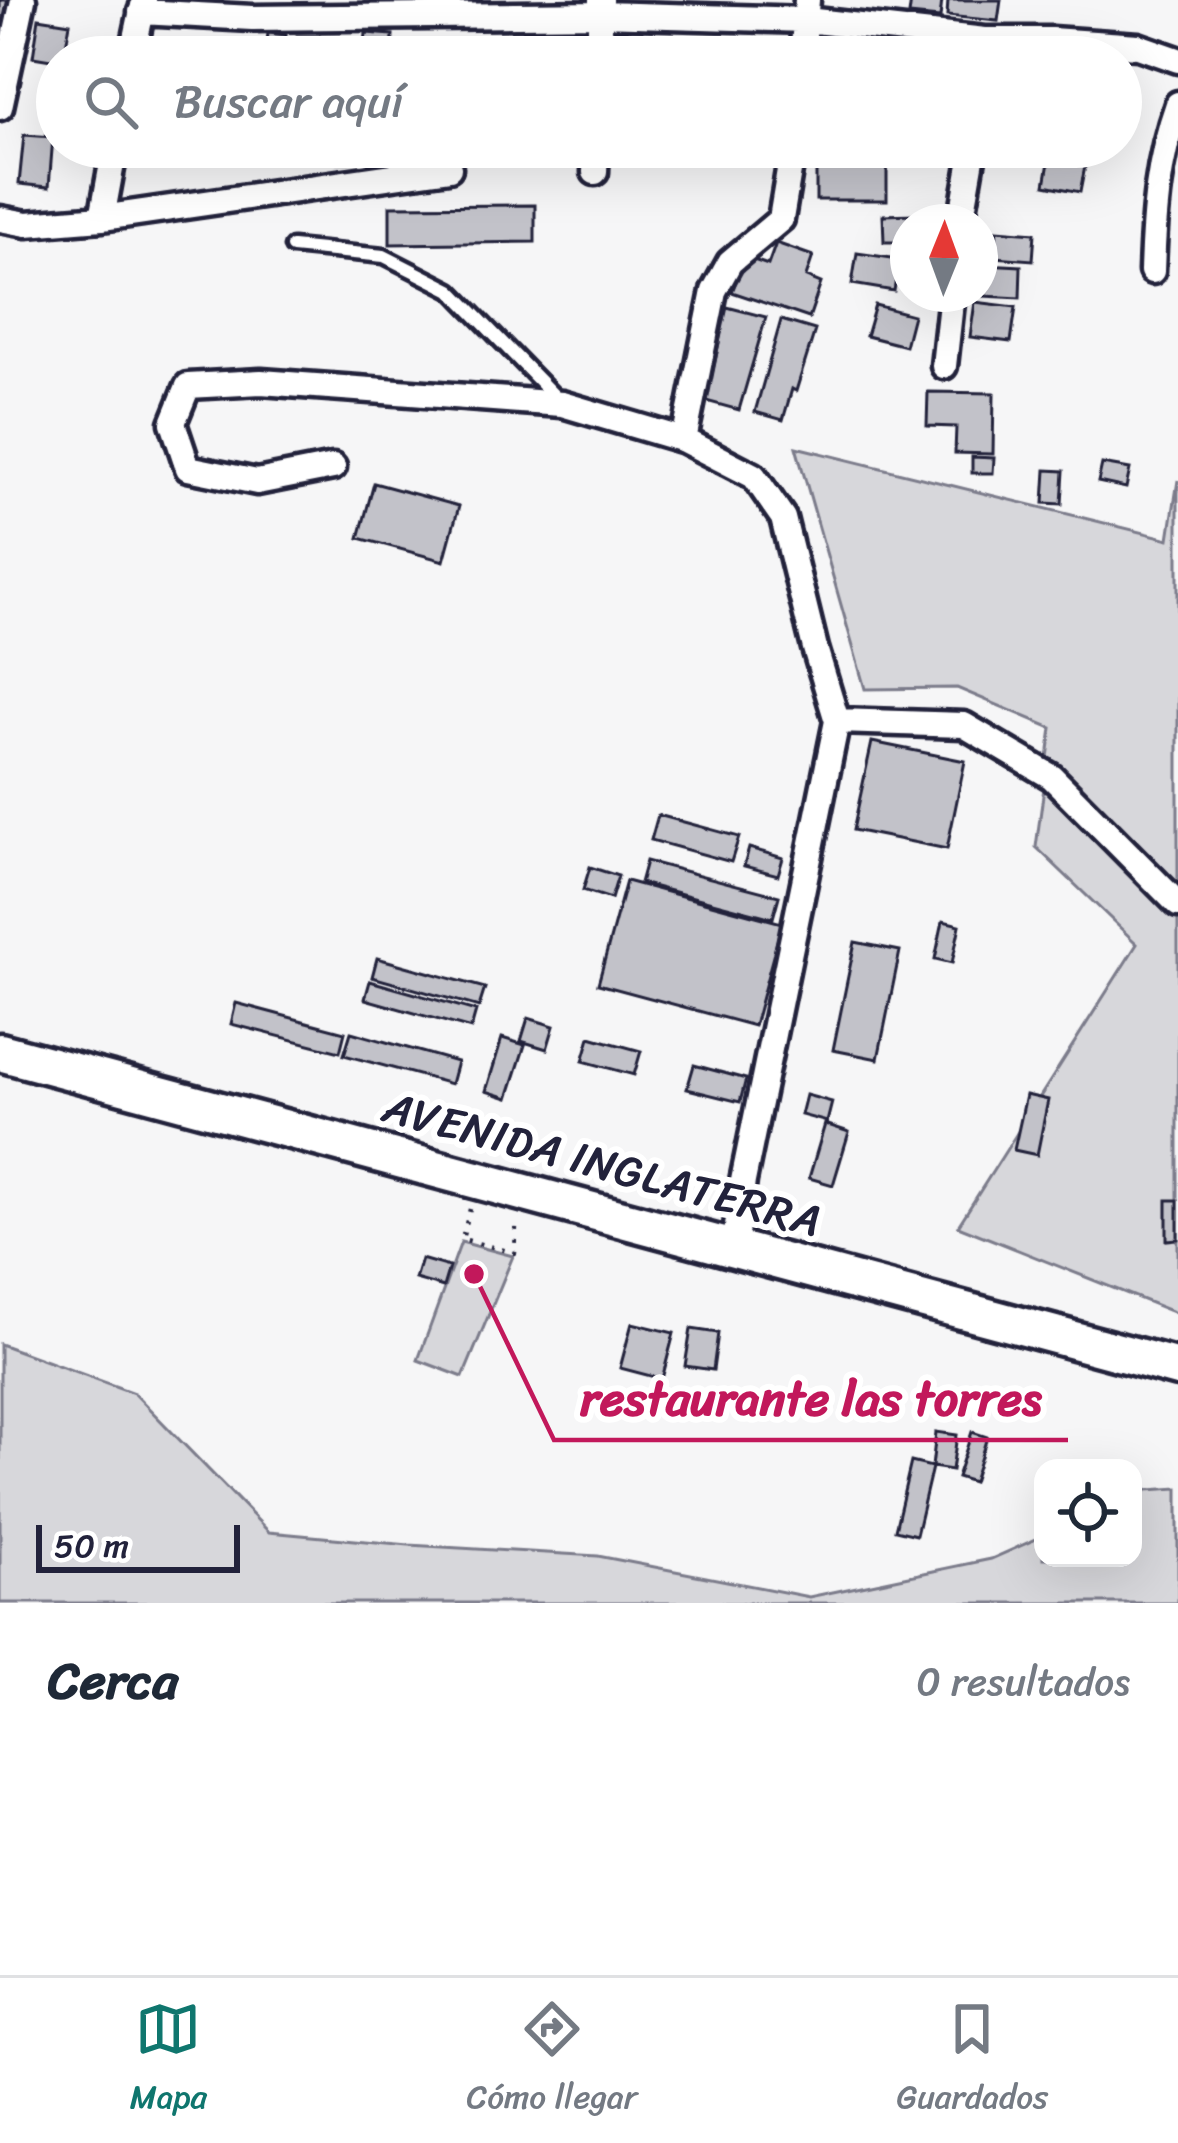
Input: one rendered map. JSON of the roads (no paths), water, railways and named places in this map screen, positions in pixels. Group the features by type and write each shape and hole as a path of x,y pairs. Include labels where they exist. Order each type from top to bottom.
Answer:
{"main road":[{"name":"AVENIDA INGLATERRA","path":"0,1052 1178,1368"}],"street":[{"path":"0,107 23,0"},
{"path":"136,36 142,6 252,18 601,7 807,10 925,36"},
{"path":"1142,47 1178,60"},
{"path":"1152,271 1155,200 1178,104"},
{"path":"102,218 111,168"},
{"path":"0,218 27,224 102,218 448,168"},
{"path":"684,440 714,291 730,262 781,219 790,168"},
{"path":"964,204 970,168"},
{"path":"944,365 950,312"},
{"path":"333,467 257,482 188,468 173,423 188,386 261,382 562,404 684,440 754,476 783,518 837,721 743,1181 734,1250"},
{"path":"837,721 964,724 1052,777 1178,904"}],"lane":[{"path":"292,247 384,256 451,290 562,404"}],"place":[{"name":"restaurante las torres","path":"474,1274"}]}
